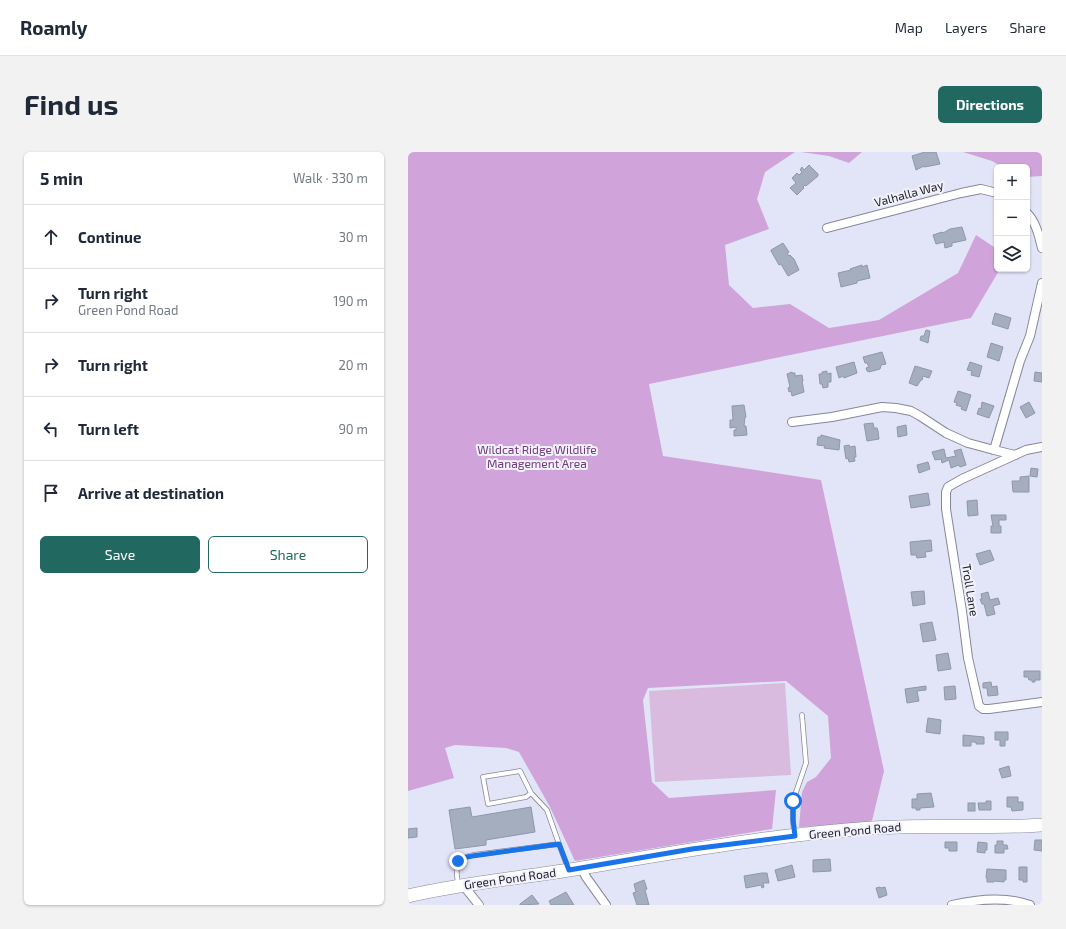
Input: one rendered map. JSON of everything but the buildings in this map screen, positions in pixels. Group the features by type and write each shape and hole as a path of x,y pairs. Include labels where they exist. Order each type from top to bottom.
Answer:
{"main road":[{"name":"Green Pond Road","path":"408,896 460,886 692,849 795,836 873,828 915,826 1042,825"}],"street":[{"name":"Valhalla Way","path":"828,228 961,193 981,189 994,192"},
{"path":"1030,217 1038,234 1042,248"},
{"path":"994,450 1020,361 1030,336 1042,283"},
{"path":"792,422 832,417 882,407 896,408 911,411 946,433 968,443 994,450 1016,455 1026,450 1042,447"},
{"name":"Troll Lane","path":"1016,455 962,479 948,487 946,492 946,509 968,658 979,706 983,709 989,709 1042,702"},
{"path":"575,868 586,877 606,905"},
{"path":"460,886 479,905"},
{"path":"952,905 984,899 1021,901 1030,905"}],"lane":[{"path":"795,836 793,801 806,763 802,715"},
{"path":"531,793 526,797 488,804 483,777 520,770 531,793 547,810 559,844 575,868"},
{"path":"460,886 456,868 458,861 462,858 559,844"}],"shaded area":[{"path":"785,683 791,775 655,782 649,691"}],"green space":[{"name":"Wildcat Ridge Wildlife Management Area","path":"408,152 795,152 765,172 757,199 769,229 725,245 729,285 753,308 790,304 829,328 879,320 958,273 976,235 994,247 994,272 998,272 971,318 649,384 663,456 821,480 884,771 871,825 799,827 802,792 807,782 816,777 831,758 828,716 786,681 648,688 643,700 652,782 669,798 776,790 772,829 575,861 550,807 519,752 506,748 455,745 445,748 454,778 408,791"},
{"path":"801,152 862,152 849,163 829,156"},
{"path":"963,152 1042,152 1042,176 1030,177 1030,164 997,164"}],"route":[{"path":"458,861 462,858 472,856 559,844 569,870 692,849 795,836 793,801"}]}
